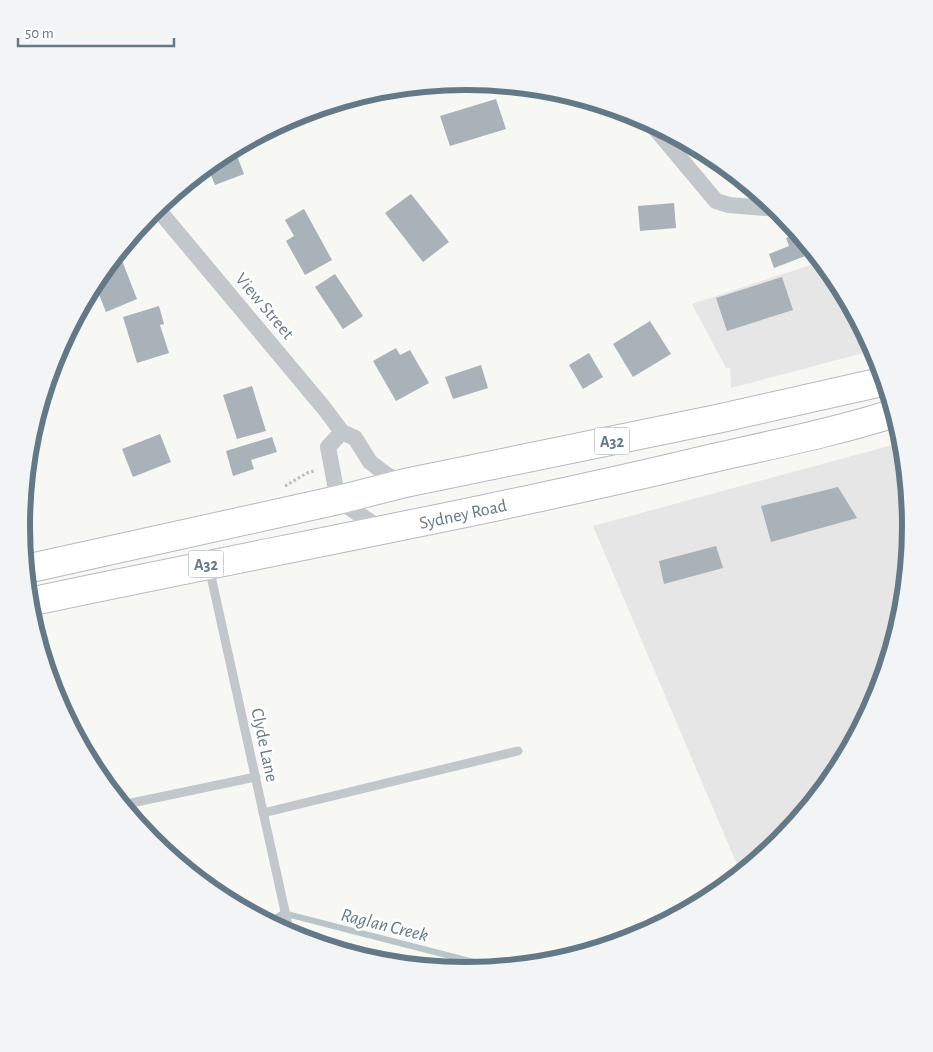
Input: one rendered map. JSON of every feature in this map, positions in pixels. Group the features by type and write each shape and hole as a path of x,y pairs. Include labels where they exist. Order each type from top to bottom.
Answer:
{"highway":[{"name":"A32","path":"32,568 405,484 717,419 879,383"},
{"name":"Sydney Road","path":"36,600 208,564 384,531 605,484 849,428 889,415"}],"street":[{"path":"663,136 716,201 729,205 765,208"},
{"name":"View Street","path":"161,214 342,432 355,438 364,454 377,468 405,484"},
{"path":"342,432 328,447 338,500 384,531"}],"lane":[{"name":"Clyde Lane","path":"208,564 288,924"},
{"path":"264,813 518,751"},
{"path":"129,803 256,777"}],"shaded area":[{"path":"815,263 845,308 867,352 731,388 730,368 726,368 692,304"},
{"path":"895,444 902,497 902,555 895,611 880,666 870,693 845,744 813,792 775,835 738,867 593,526"}],"building":[{"path":"496,99 506,129 450,146 440,116"},
{"path":"237,155 244,174 215,185 210,173"},
{"path":"411,194 449,242 423,262 385,213"},
{"path":"674,203 676,228 640,231 638,206"},
{"path":"304,209 332,260 305,275 286,241 294,236 285,220"},
{"path":"793,235 808,255 774,268 769,254 789,246 786,238"},
{"path":"121,259 137,299 106,312 98,292"},
{"path":"335,274 363,316 343,329 315,287"},
{"path":"782,277 793,310 727,331 716,298"},
{"path":"159,306 164,324 160,325 169,353 137,363 123,317"},
{"path":"650,321 671,354 633,377 613,344"},
{"path":"396,348 400,355 410,350 429,383 396,401 373,361"},
{"path":"589,353 603,377 583,389 569,365"},
{"path":"481,365 488,388 453,399 445,377"},
{"path":"252,386 266,431 237,439 223,395"},
{"path":"160,434 171,462 133,477 122,449"},
{"path":"272,437 277,452 251,460 254,469 233,476 226,451"},
{"path":"838,487 857,518 771,542 761,506"},
{"path":"716,546 723,568 664,584 659,561"}],"waterway":[{"name":"Raglan Creek","path":"276,918 283,913 474,962"}]}
